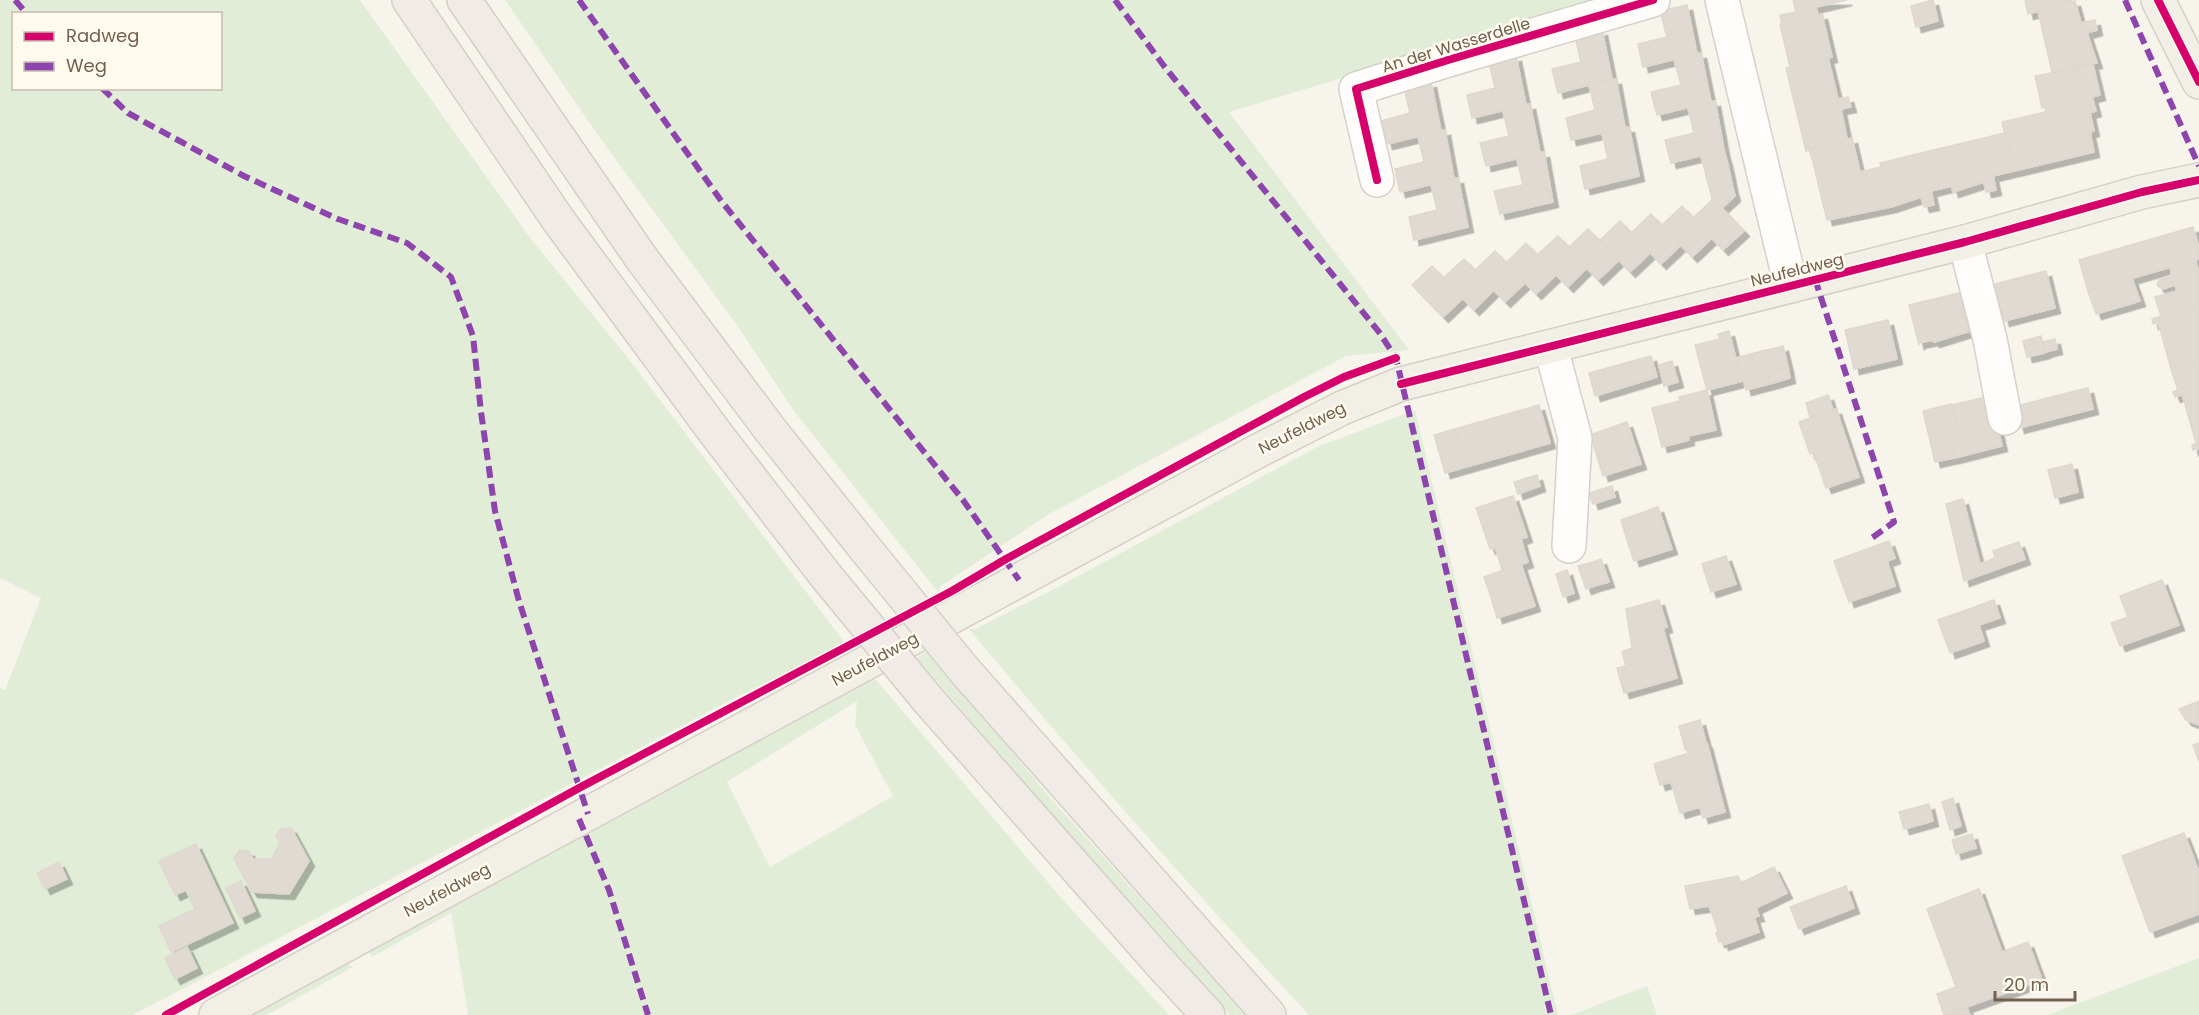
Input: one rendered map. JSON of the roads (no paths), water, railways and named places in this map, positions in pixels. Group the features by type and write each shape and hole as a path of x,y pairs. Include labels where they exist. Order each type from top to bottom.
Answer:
{"highway":[{"path":"409,0 559,221 717,435 826,576 930,701 1208,1015"},
{"path":"464,0 642,259 772,432 964,671 1269,1015"}],"main road":[{"path":"2158,0 2199,82"},
{"name":"Neufeldweg","path":"216,1015 1310,423 1363,398 1401,384 1965,242 2142,192 2199,180"}],"street":[{"name":"An der Wasserdelle","path":"1377,180 1356,90 1448,60 1653,0"},
{"path":"1722,0 1791,286"},
{"path":"1965,242 1990,339 2005,418"},
{"path":"1551,348 1575,438 1569,546"}]}
